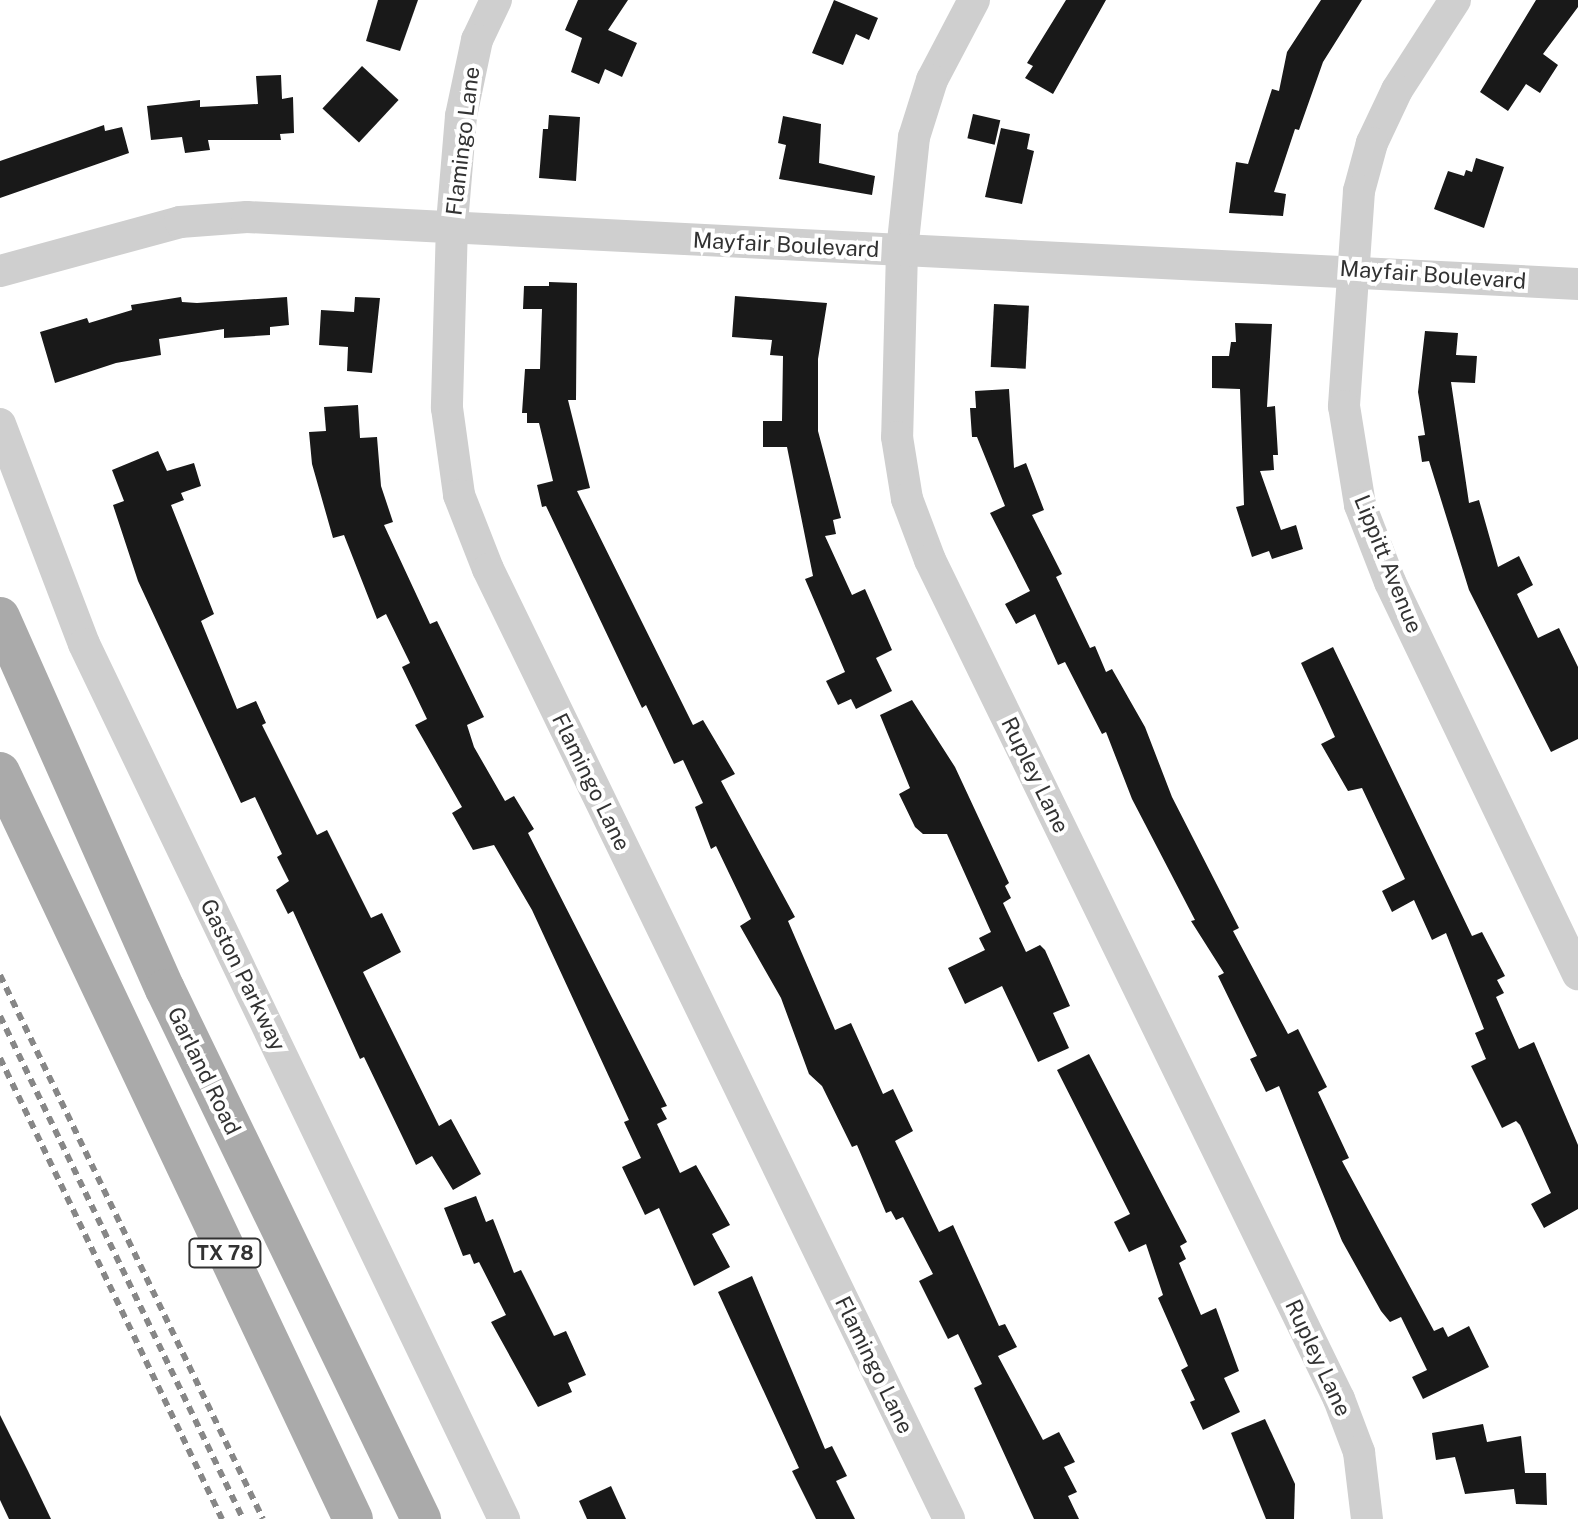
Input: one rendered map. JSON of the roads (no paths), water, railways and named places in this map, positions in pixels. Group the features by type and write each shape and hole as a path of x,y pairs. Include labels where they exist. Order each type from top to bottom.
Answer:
{"main road":[{"name":"Garland Road","path":"0,617 165,989 421,1519"},
{"name":"TX 78","path":"0,772 110,1014 353,1519"},
{"path":"110,1014 165,989"}],"street":[{"name":"Flamingo Lane","path":"496,0 477,40 461,116 452,224 447,408 459,495 488,569 949,1519"},
{"name":"Rupley Lane","path":"974,0 932,80 914,137 902,251 897,437 907,499 930,560 1339,1399 1359,1452 1367,1519"},
{"name":"Lippitt Avenue","path":"1455,0 1397,90 1372,143 1359,191 1344,406 1360,505 1390,582 1578,974"},
{"name":"Mayfair Boulevard","path":"0,271 180,222 247,217 452,224 902,251 1352,269 1578,284"},
{"name":"Gaston Parkway","path":"0,424 84,644 504,1519"}],"railway":[{"path":"0,975 263,1519"},
{"path":"0,1016 243,1519"},
{"path":"0,1058 222,1519"}]}
